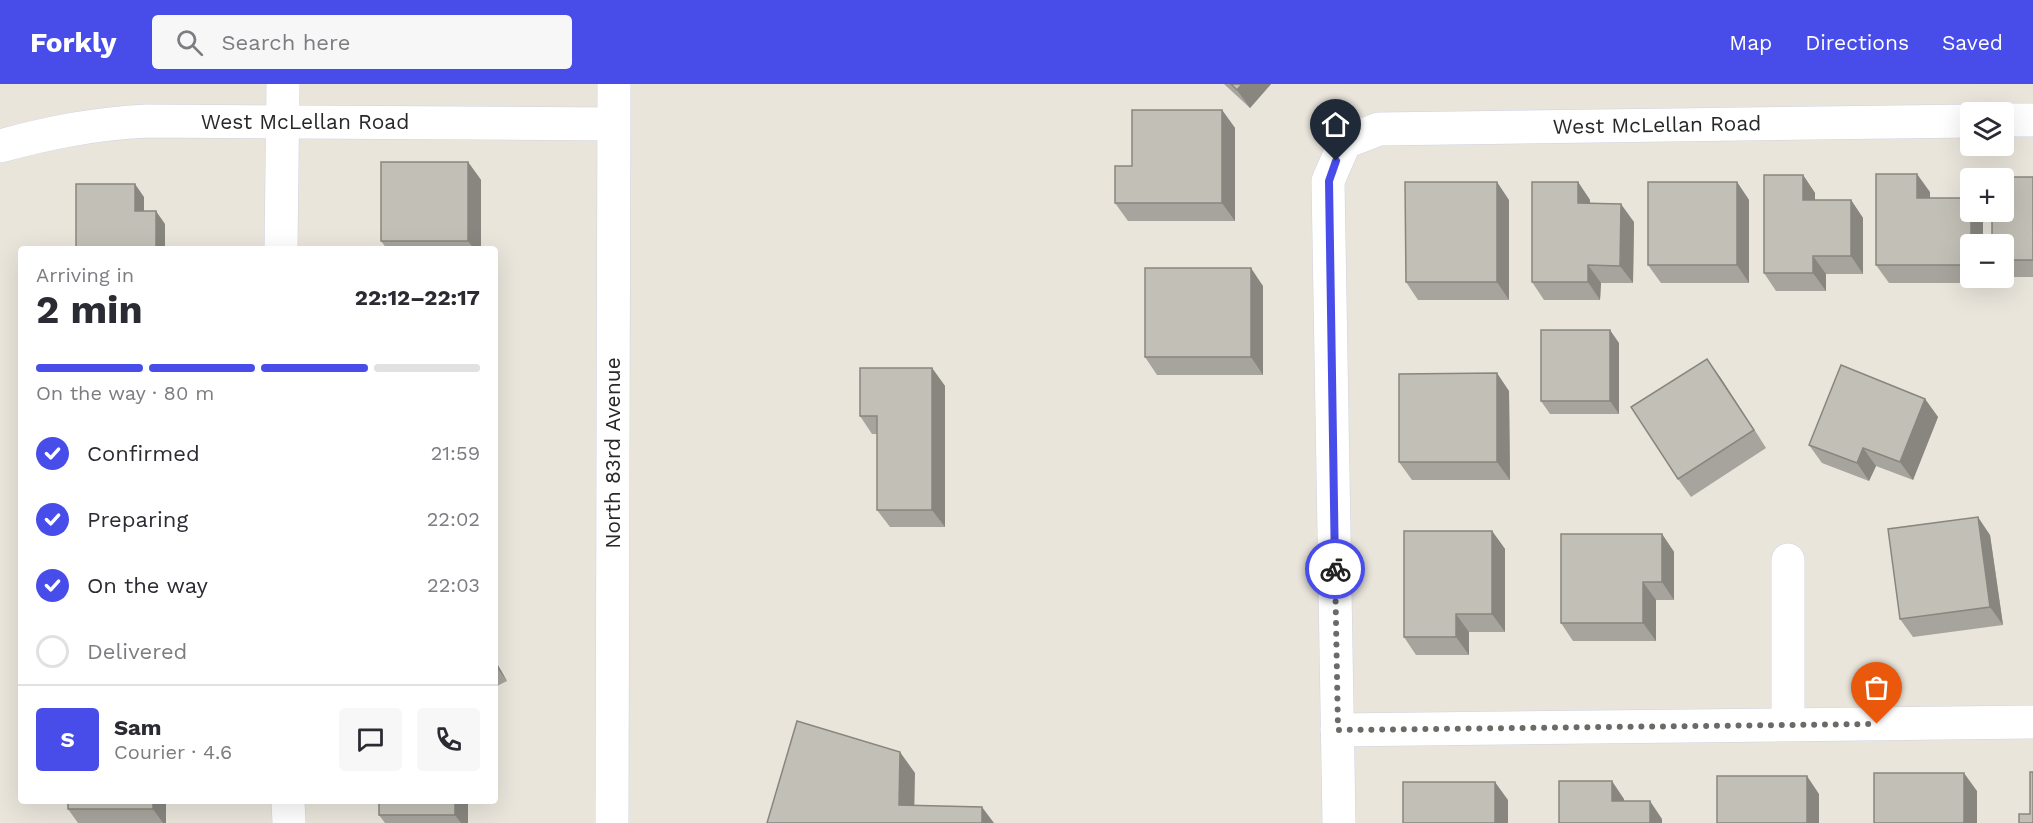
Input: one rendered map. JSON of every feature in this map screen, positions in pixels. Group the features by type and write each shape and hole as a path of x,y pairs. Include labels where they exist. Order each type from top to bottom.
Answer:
{"street":[{"path":"281,246 283,84"},
{"name":"North 83rd Avenue","path":"612,823 614,84"},
{"name":"West McLellan Road","path":"1338,730 1329,181 1344,142 1379,129 1960,120"},
{"path":"2014,120 2033,120"},
{"name":"West McLellan Road","path":"0,146 45,133 100,124 147,121 613,124"},
{"path":"1788,560 1788,724"},
{"path":"1339,823 1338,730 2033,722"},
{"path":"288,804 289,823"}],"building":[{"path":"1231,84 1242,84 1237,90"},
{"path":"1132,110 1222,110 1222,203 1115,203 1115,166 1132,166"},
{"path":"381,162 468,162 468,241 381,241"},
{"path":"1876,174 1917,174 1917,198 1960,198 1960,222 1971,222 1971,234 1960,234 1960,265 1876,265"},
{"path":"1764,175 1803,175 1803,200 1851,200 1851,256 1813,256 1813,273 1764,273"},
{"path":"2014,177 2033,177 2033,260 2014,260 2014,234 1992,234 1992,222 2014,222"},
{"path":"1405,182 1497,182 1497,282 1406,282"},
{"path":"1532,182 1578,182 1578,203 1621,204 1620,266 1588,265 1588,282 1532,282"},
{"path":"1648,182 1737,182 1737,265 1648,265"},
{"path":"76,184 135,184 135,211 156,211 156,246 76,246"},
{"path":"1145,268 1251,268 1251,357 1145,357"},
{"path":"1541,330 1610,330 1610,401 1541,401"},
{"path":"1707,359 1754,430 1678,479 1631,407"},
{"path":"1841,365 1925,399 1900,462 1863,448 1857,463 1809,445"},
{"path":"860,368 932,368 932,510 877,510 877,416 860,416"},
{"path":"1497,373 1497,462 1399,462 1399,374"},
{"path":"1978,517 1990,607 1900,619 1888,529"},
{"path":"1404,531 1492,531 1492,614 1456,614 1456,637 1404,637"},
{"path":"1561,534 1662,534 1662,582 1643,582 1643,623 1561,623"},
{"path":"797,721 900,752 899,805 982,807 982,823 767,823"},
{"path":"2030,772 2033,772 2033,823 2019,823 2019,814 2030,814"},
{"path":"1874,773 1964,773 1964,823 1874,823"},
{"path":"1717,776 1807,776 1807,823 1717,823"},
{"path":"1559,781 1612,781 1612,801 1650,801 1650,823 1559,823"},
{"path":"1403,782 1495,782 1495,823 1403,823"},
{"path":"68,804 153,804 153,809 68,809"},
{"path":"379,804 455,804 455,815 379,815"}],"way so far":[{"path":"1335,569 1338,730 1877,724"}],"route":[{"path":"1335,569 1329,181 1336,161"}]}
